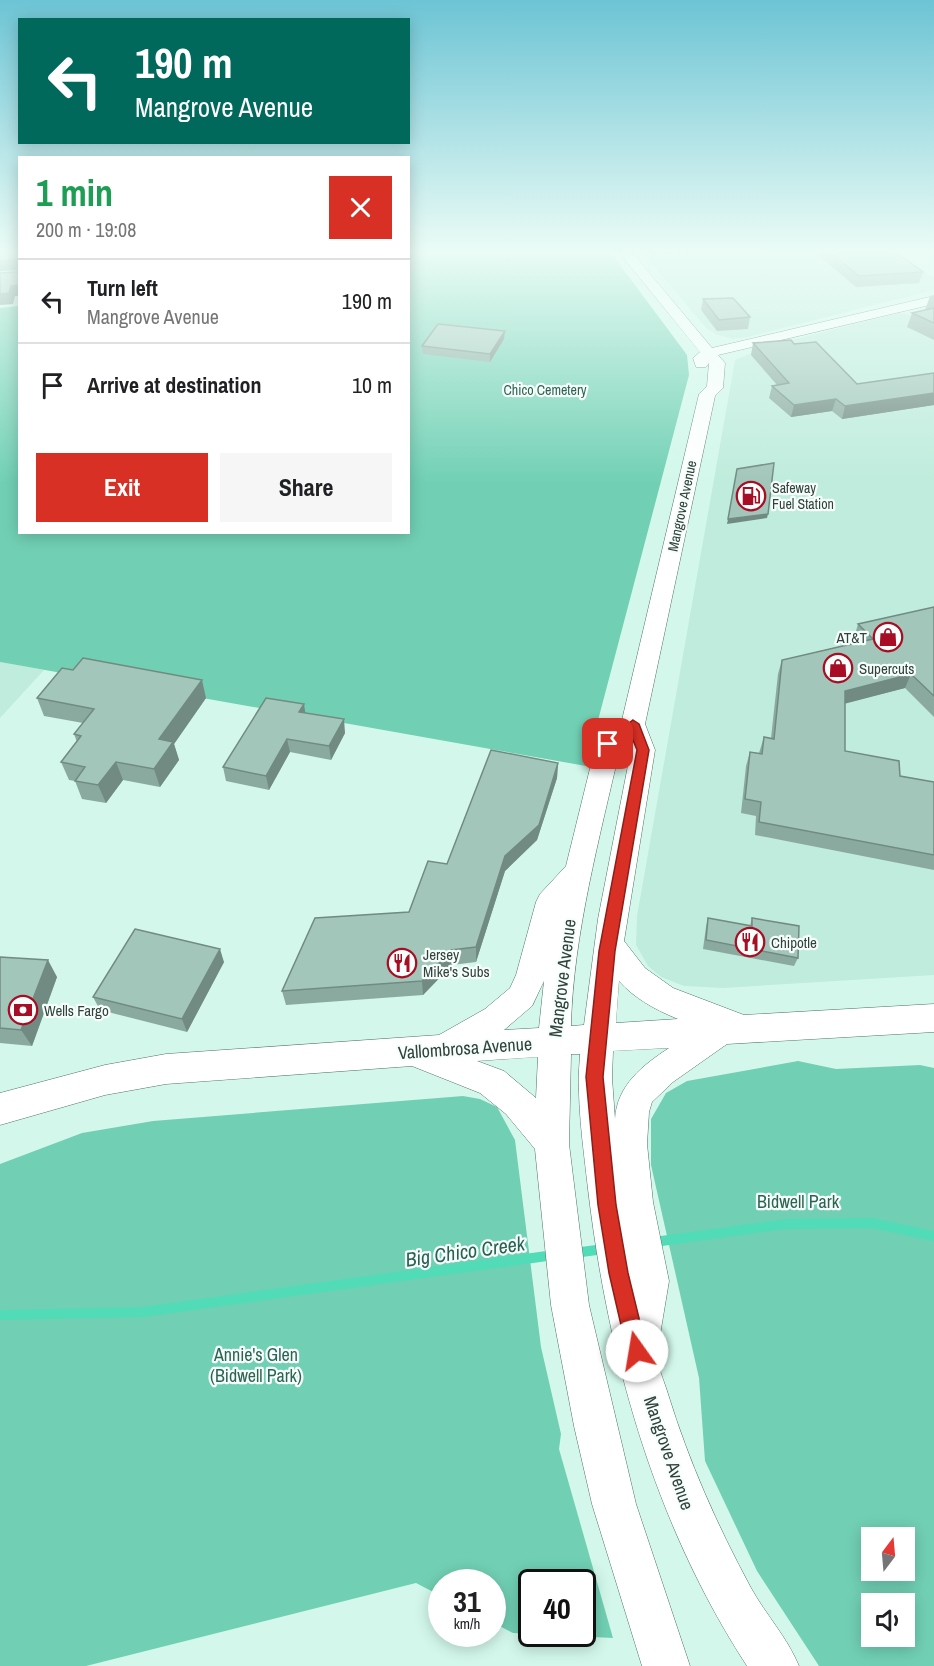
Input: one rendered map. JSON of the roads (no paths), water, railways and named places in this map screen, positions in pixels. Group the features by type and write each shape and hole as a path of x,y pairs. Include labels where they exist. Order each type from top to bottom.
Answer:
{"street":[{"path":"708,353 819,328"},
{"path":"688,330 721,339 756,342"},
{"name":"Mangrove Avenue","path":"688,330 717,363 715,388 707,394 633,724 643,750 609,943 595,1077 621,1203 618,1273 653,1413 681,1494 726,1592 775,1666"},
{"name":"Mangrove Avenue","path":"633,724 608,744 578,871 556,999 552,1144 570,1305 614,1504 666,1666"},
{"path":"428,1050 496,1019 521,997 531,975 550,902 578,871"},
{"path":"609,943 621,964 647,990 668,1002 733,1030"},
{"name":"Vallombrosa Avenue","path":"0,1109 105,1080 166,1069 598,1038 934,1018"},
{"path":"621,1203 630,1144 632,1112 639,1093 661,1071 733,1030"},
{"path":"428,1050 492,1082 527,1109 552,1144"}],"waterway":[{"name":"Big Chico Creek","path":"654,1242 786,1224 872,1223 934,1236"},
{"name":"Big Chico Creek","path":"574,1253 604,1249"},
{"name":"Big Chico Creek","path":"0,1315 143,1312 554,1255"}],"place":[{"name":"Safeway Fuel Station","path":"751,496"},
{"name":"AT&T","path":"888,637"},
{"name":"Supercuts","path":"838,668"},
{"name":"Chipotle","path":"750,942"},
{"name":"Jersey Mike's Subs","path":"402,963"},
{"name":"Wells Fargo","path":"23,1010"}],"park label":[{"name":"Chico Cemetery","path":"545,390"},
{"name":"Bidwell Park","path":"798,1201"},
{"name":"Annie's Glen (Bidwell Park)","path":"256,1364"}]}
